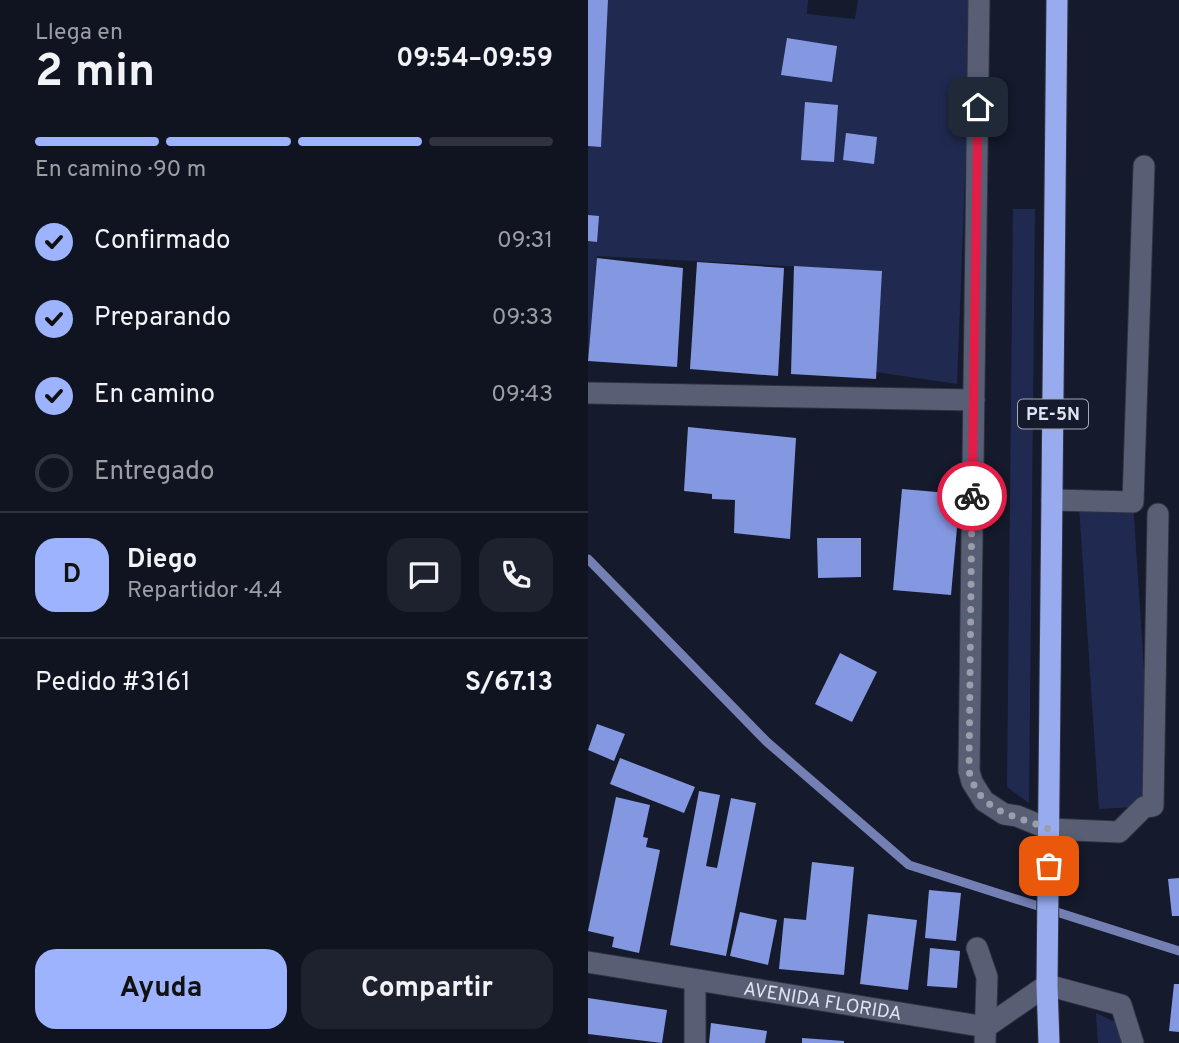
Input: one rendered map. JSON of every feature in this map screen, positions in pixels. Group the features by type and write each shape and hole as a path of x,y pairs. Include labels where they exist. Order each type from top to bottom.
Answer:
{"highway":[{"name":"PE-5N","path":"1049,1043 1046,991 1057,0"}],"street":[{"path":"979,0 969,771 977,792 993,808 1049,829 1119,832 1144,807 1153,806 1158,514"},
{"path":"1052,500 1133,502 1144,166"},
{"path":"588,393 974,400"},
{"path":"977,948 987,977 986,1035"},
{"name":"AVENIDA FLORIDA","path":"588,962 986,1035"},
{"path":"695,981 695,1043"},
{"path":"986,1035 1046,991 1121,1005 1133,1043"}],"shaded area":[{"path":"608,0 808,0 807,14 855,19 858,0 972,0 957,384 876,372 881,271 597,256 588,361 588,146 601,146"},
{"path":"1013,209 1035,209 1029,803 1007,787"},
{"path":"1133,502 1153,806 1099,809 1079,506"},
{"path":"1096,1013 1128,1028 1130,1043 1098,1043"}],"building":[{"path":"588,0 608,0 601,147 588,146"},
{"path":"787,38 837,46 832,82 781,75"},
{"path":"805,102 838,105 834,162 801,160"},
{"path":"846,133 877,137 874,164 843,160"},
{"path":"588,215 599,216 597,242 588,241"},
{"path":"597,258 683,268 677,367 588,361"},
{"path":"697,262 784,268 778,376 690,369"},
{"path":"794,266 882,271 876,379 791,374"},
{"path":"688,427 796,438 790,539 734,533 735,500 712,499 712,494 684,491"},
{"path":"902,489 960,494 951,595 893,590"},
{"path":"817,538 861,538 861,577 818,578"},
{"path":"840,653 877,672 852,722 815,704"},
{"path":"597,724 625,734 614,761 588,750"},
{"path":"620,758 695,787 684,813 610,784"},
{"path":"699,791 720,795 706,866 717,868 731,798 756,803 726,956 670,945"},
{"path":"616,797 650,805 643,837 648,838 646,847 660,850 639,953 612,947 614,937 588,931"},
{"path":"812,862 854,867 844,975 779,969 784,918 806,920"},
{"path":"1179,878 1179,916 1172,916 1168,879"},
{"path":"929,890 961,893 956,941 925,938"},
{"path":"740,912 777,920 768,965 730,956"},
{"path":"868,914 917,920 908,990 860,984"},
{"path":"930,948 960,951 957,988 927,986"},
{"path":"1174,984 1179,984 1179,1032 1169,1031"},
{"path":"588,998 667,1010 662,1043 588,1034"},
{"path":"711,1023 767,1031 765,1043 709,1043"},
{"path":"802,1038 844,1041 844,1043 802,1043"}],"waterway":[{"path":"588,559 767,742 909,865 1179,951"}],"way so far":[{"path":"972,496 969,771 977,792 993,808 1049,829 1049,866"}],"route":[{"path":"972,496 978,107"}]}
